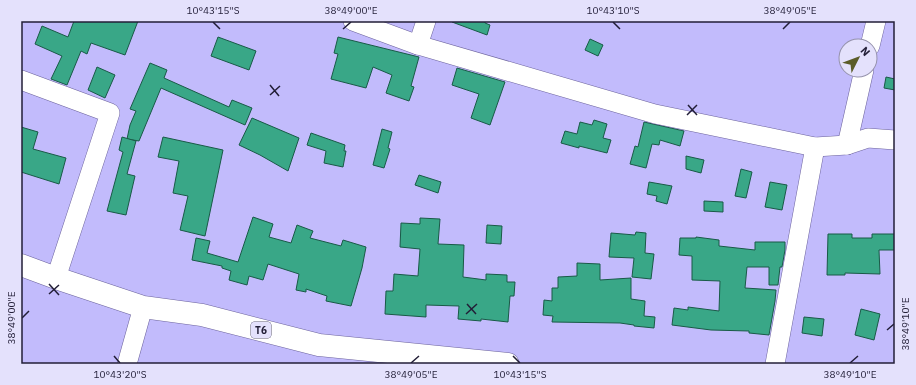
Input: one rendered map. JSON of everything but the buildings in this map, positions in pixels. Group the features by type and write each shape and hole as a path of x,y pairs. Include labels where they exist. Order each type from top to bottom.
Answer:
{"highway":[{"name":"T6","path":"21,265 143,306 202,316 319,345 508,364"}],"street":[{"path":"354,21 418,45 655,114 815,147 847,145 868,138 895,140"},
{"path":"418,45 426,21"},
{"path":"872,38 876,21"},
{"path":"847,145 862,78"},
{"path":"21,80 110,113 56,278"},
{"path":"775,364 815,147"},
{"path":"127,364 143,306"}]}
